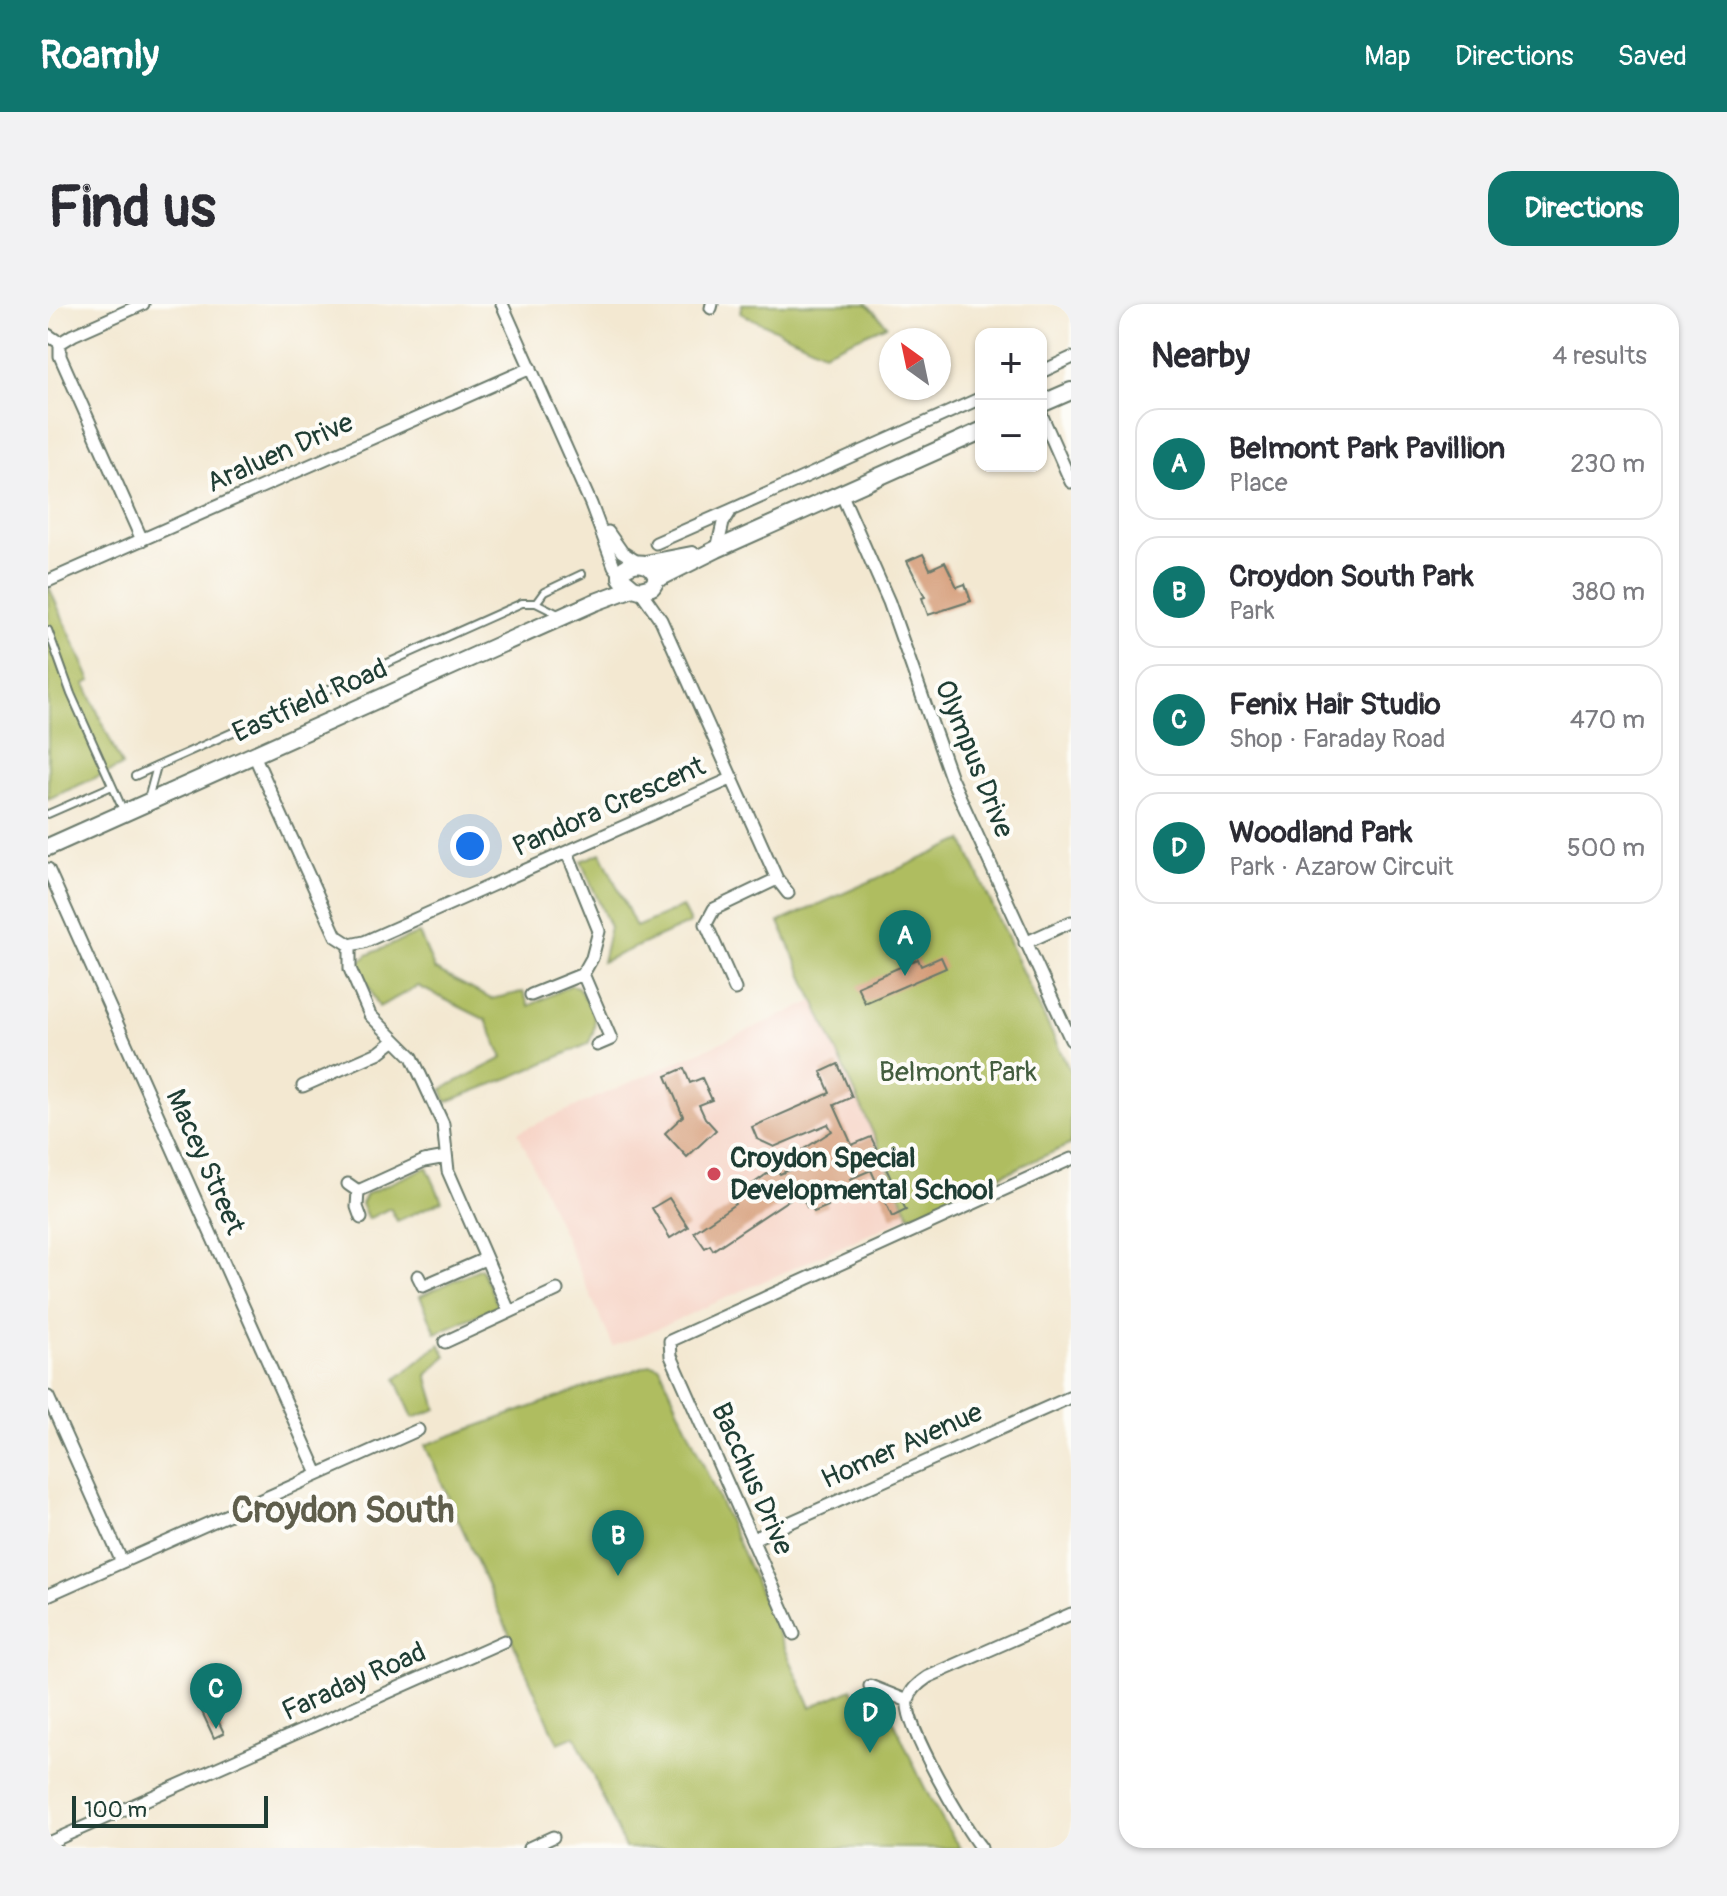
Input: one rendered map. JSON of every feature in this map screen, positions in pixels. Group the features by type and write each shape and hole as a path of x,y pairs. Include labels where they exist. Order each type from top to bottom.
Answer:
{"main road":[{"path":"1047,401 1071,391"},
{"name":"Eastfield Road","path":"48,847 593,603 646,585 715,550 975,434"},
{"name":"Eastfield Road","path":"593,603 625,567 715,550"},
{"path":"621,575 646,585 655,572 642,563"}],"street":[{"path":"60,343 143,304"},
{"path":"502,304 591,504 614,566 621,575"},
{"path":"48,335 60,343"},
{"path":"60,343 60,356 142,540"},
{"path":"1047,369 1071,358"},
{"name":"Araluen Drive","path":"48,581 531,368"},
{"path":"656,543 977,400"},
{"path":"1047,428 1071,482"},
{"name":"Olympus Drive","path":"841,493 889,602 951,778 1071,1040"},
{"path":"591,504 622,552 642,563"},
{"path":"715,550 723,523 731,510"},
{"path":"646,585 777,879 788,893"},
{"path":"254,755 336,936 350,945 350,969 370,1015 412,1057 443,1124 452,1182 509,1311"},
{"name":"Pandora Crescent","path":"350,945 364,942 733,778"},
{"path":"529,994 583,974 592,958 599,931 567,852"},
{"name":"Macey Street","path":"48,869 318,1474"},
{"path":"735,989 706,924 709,915 714,909 777,879"},
{"path":"1025,943 1071,922"},
{"path":"583,974 611,1039 597,1045"},
{"path":"303,1086 380,1052 395,1040"},
{"path":"361,1218 353,1187 424,1161 446,1157"},
{"name":"Bacchus Drive","path":"794,1634 671,1356 669,1344 672,1338 1071,1159"},
{"path":"418,1276 423,1286 485,1259"},
{"path":"445,1342 557,1290"},
{"path":"48,1397 122,1562"},
{"name":"Homer Avenue","path":"753,1539 1071,1397"},
{"path":"48,1595 418,1430"},
{"path":"981,1848 940,1783 909,1713 908,1701 916,1686 928,1677 1071,1614"},
{"name":"Faraday Road","path":"48,1843 504,1641"},
{"path":"870,1686 908,1701"},
{"path":"529,1848 553,1837"}],"lane":[{"path":"536,603 544,592 582,574"},
{"path":"135,776 522,603 536,603 564,617"},
{"path":"48,630 71,694 124,812"},
{"path":"147,802 157,766"},
{"path":"48,814 112,786"},
{"path":"741,1545 753,1539"}],"shaded area":[{"name":"Croydon Special Developmental School","path":"814,1001 910,1216 613,1346 518,1132"}],"green space":[{"path":"742,304 867,304 887,325 824,352 740,313"},
{"path":"48,585 91,681 85,684 122,766 48,799"},
{"name":"Belmont Park","path":"963,840 1071,1073 1071,1144 910,1216 779,922"},
{"path":"601,853 636,927 682,907 690,923 602,962 610,927 581,861"},
{"path":"419,933 435,970 491,999 523,992 529,1006 571,985 578,987 593,1014 594,1027 588,1044 446,1102 442,1089 503,1058 486,1020 418,986 379,1007 361,971 360,962 367,955"},
{"path":"427,1167 442,1201 397,1221 390,1208 368,1219 361,1204 366,1194"},
{"path":"481,1268 498,1306 436,1333 420,1296"},
{"path":"440,1344 446,1356 427,1375 437,1409 413,1418 396,1379"},
{"path":"651,1364 660,1367 811,1707 852,1689 867,1723 885,1715 893,1719 932,1802 961,1848 625,1848 575,1736 558,1743 425,1445"}],"building":[{"path":"923,554 930,569 945,562 957,587 965,584 971,601 928,615 922,598 925,597 907,561"},
{"path":"941,957 946,968 865,1003 857,986 918,959 921,966"},
{"path":"838,1064 852,1097 834,1105 852,1145 871,1137 906,1210 892,1217 871,1170 850,1179 853,1187 825,1199 828,1206 814,1212 811,1205 807,1207 803,1199 799,1201 796,1195 713,1250 710,1245 705,1248 694,1232 735,1204 732,1199 775,1168 780,1174 798,1166 793,1156 832,1131 828,1124 774,1147 757,1139 752,1127 830,1093 821,1072"},
{"path":"684,1068 690,1083 702,1078 712,1100 699,1105 716,1130 687,1157 665,1133 683,1116 666,1076"},
{"path":"669,1198 688,1227 670,1238 652,1208"},
{"path":"207,1697 224,1733 214,1738 197,1701"}],"place":[{"name":"Belmont Park Pavillion","path":"905,976"},
{"name":"Croydon Special Developmental School","path":"714,1174"},
{"name":"Croydon South Park","path":"618,1576"},
{"name":"Fenix Hair Studio","path":"216,1729"},
{"name":"Woodland Park","path":"870,1753"}],"district":[{"name":"Croydon South","path":"343,1510"}]}
